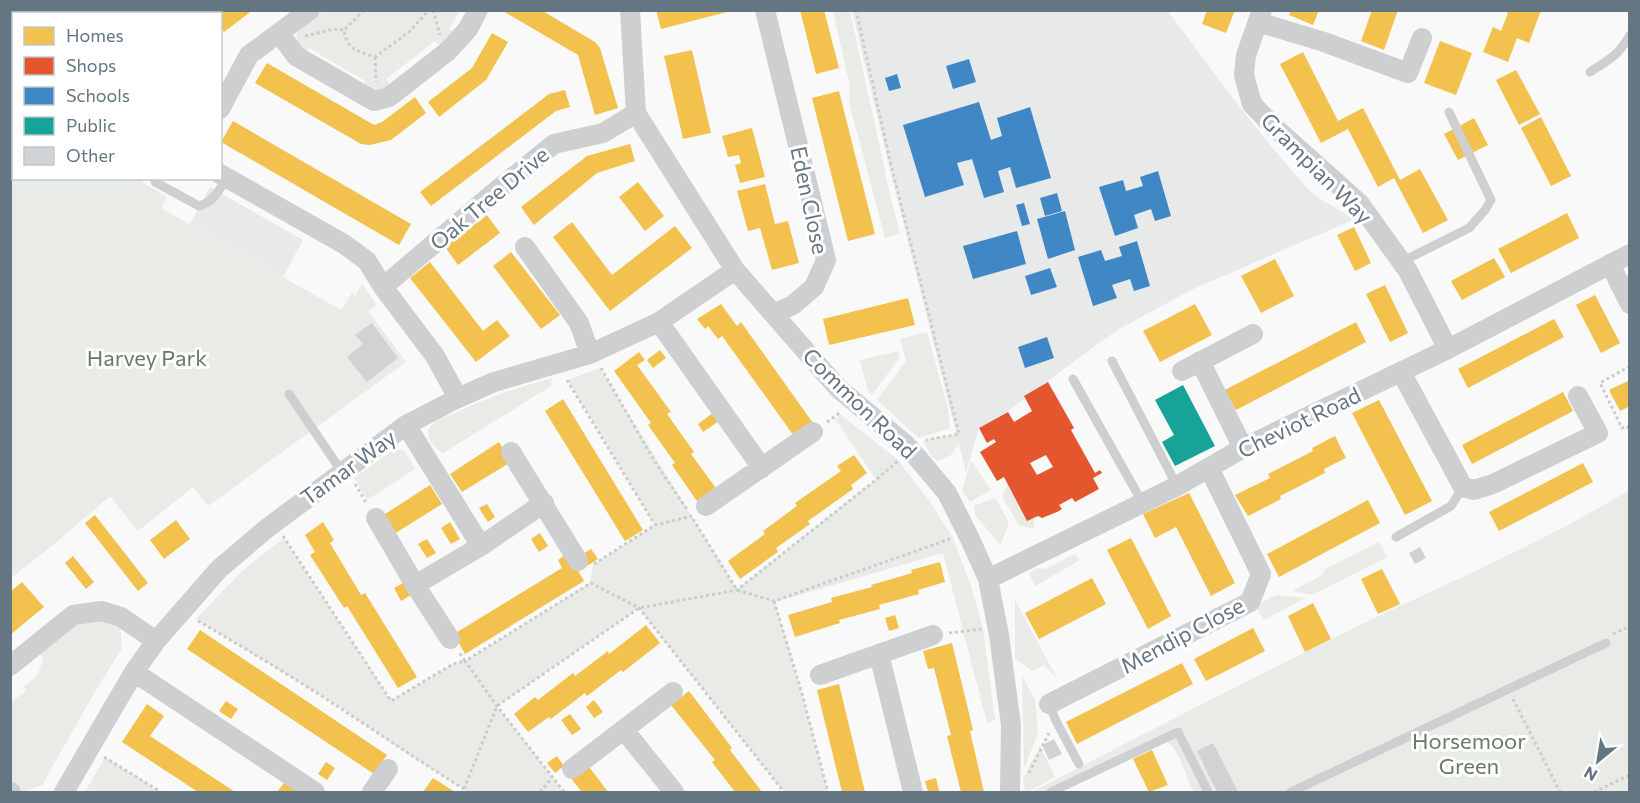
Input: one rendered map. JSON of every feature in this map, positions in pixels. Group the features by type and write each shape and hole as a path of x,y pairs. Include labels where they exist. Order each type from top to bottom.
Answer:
{"street":[{"path":"222,106 249,55 283,38 310,10"},
{"path":"283,38 296,56 374,101 389,97 448,51 468,29 478,10"},
{"name":"Common Road","path":"630,10 636,113 735,270 838,388 910,450 947,493 970,538 988,579 997,624 1017,787"},
{"name":"Eden Close","path":"765,10 826,260 814,287 793,305 773,314"},
{"path":"1260,16 1408,73 1422,38"},
{"name":"Grampian Way","path":"1260,16 1246,55 1244,75 1252,104 1273,126 1360,204 1408,271 1448,349"},
{"name":"Oak Tree Drive","path":"383,287 489,196 554,144 603,133 636,113"},
{"path":"224,176 344,244 367,261 383,287 435,356 458,398"},
{"path":"525,247 579,323 590,353"},
{"name":"Cheviot Road","path":"988,579 1177,486 1243,448 1448,349 1629,254"},
{"path":"1610,264 1629,304"},
{"name":"Tamar Way","path":"64,792 134,672 156,641 219,569 274,522 406,425 494,382 590,353 659,322 735,270"},
{"path":"659,322 762,468"},
{"path":"1182,371 1253,334"},
{"path":"1200,361 1243,448"},
{"path":"1401,372 1463,487 1474,490 1493,484 1598,433 1578,396"},
{"path":"406,425 481,546"},
{"path":"699,512 813,432"},
{"path":"511,452 588,566"},
{"name":"Mendip Close","path":"1052,713 1250,602 1261,574 1209,468"},
{"path":"415,585 481,546 544,503"},
{"path":"376,518 450,639"},
{"path":"10,666 74,615 102,611 121,617 156,641"},
{"path":"820,675 933,635"},
{"path":"879,654 913,792"},
{"path":"134,672 315,792"},
{"path":"572,769 673,692"},
{"path":"624,730 674,792"},
{"path":"372,792 388,768"}],"lane":[{"path":"1590,72 1612,58 1622,48 1629,35"},
{"path":"1401,262 1469,228 1491,200 1449,112"},
{"path":"155,182 199,206 212,200 224,176"},
{"path":"1112,362 1177,486"},
{"path":"1073,379 1142,502"},
{"path":"289,394 344,470"},
{"path":"1396,537 1450,506 1463,487"},
{"path":"1291,792 1606,643"},
{"path":"1052,713 1079,764"},
{"path":"1051,792 1178,732 1208,792"}],"path":[{"path":"344,30 364,10"},
{"path":"375,57 409,32 429,10"},
{"path":"182,611 337,706 466,791 497,706 639,608 737,590 910,450 959,434 891,165 856,10"},
{"path":"283,38 334,29 344,30"},
{"path":"344,30 345,40 352,48 375,57"},
{"path":"375,57 377,100"},
{"path":"590,353 655,462 699,512 737,590 774,602 953,538 970,538"},
{"path":"557,363 655,525"},
{"path":"1629,366 1600,383 1622,428 1627,426 1629,430"},
{"path":"813,432 855,402"},
{"path":"344,470 376,518"},
{"path":"591,583 588,566 655,525 699,512"},
{"path":"274,522 391,701 453,664 465,661 591,583"},
{"path":"591,583 639,608 784,792"},
{"path":"774,602 801,690 828,792"},
{"path":"933,635 983,629 997,624"},
{"path":"1606,643 1611,635 1629,626"},
{"path":"465,661 564,792"},
{"path":"1508,690 1560,792"},
{"path":"1017,787 1052,713"},
{"path":"90,747 161,792"},
{"path":"1594,792 1629,775"},
{"path":"540,792 553,778"}],"shaded area":[{"path":"11,10 155,10 154,12 12,12 11,115"},
{"path":"852,11 1168,11 1266,140 1308,189 1353,220 1191,290 1119,329 1005,413 979,428 966,472"},
{"path":"210,187 303,240 283,277 190,224"}],"green space":[{"path":"323,11 460,11 449,29 456,34 440,47 435,41 386,79 391,85 379,93 361,87 365,81 309,48 305,54 297,47 297,31"},
{"path":"833,11 850,11 900,233 885,238 850,106 849,82"},
{"name":"Harvey Park","path":"12,114 12,180 143,180 142,182 167,197 161,208 341,310 352,293 355,296 362,284 377,305 368,311 406,362 208,506 193,487 138,531 110,496 11,578 10,115"},
{"path":"927,332 948,408 950,428 919,438 877,400 906,361 900,339"},
{"path":"898,351 900,357 872,395 868,392 860,360"},
{"path":"600,368 737,589 876,479 835,419 841,415 898,460 930,502 953,538 972,589 983,629 995,720 987,723 943,553 775,602 828,792 784,792 639,608 497,706 564,792 467,792 401,750 346,711 196,619 242,571 284,538 391,701 453,664 466,661 590,583 593,565 655,525 568,380"},
{"path":"552,378 551,386 443,453 430,440 428,431 440,419 488,398"},
{"path":"957,435 959,443 951,455 937,461 931,456 923,440"},
{"path":"393,450 404,450 415,469 367,500 354,478"},
{"path":"971,460 991,490 970,502 962,490"},
{"path":"1008,483 1027,521 1034,517 1034,529 1019,525 1002,497"},
{"name":"Horsemoor Green","path":"1629,490 1629,792 1193,792 1178,755 1163,739 1052,792 1031,792 1314,648 1528,546"},
{"path":"995,498 1009,522 1001,544 975,515 974,506"},
{"path":"1379,542 1387,557 1312,595 1292,591 1322,575 1325,569"},
{"path":"1075,554 1080,560 1035,586 1029,573 1037,568 1046,569"},
{"path":"1276,595 1306,598 1264,620 1255,606"},
{"path":"1015,600 1057,678 1044,665 1032,671 1015,658"},
{"path":"90,616 120,623 122,648 42,785 17,792 11,784 10,699 12,701 26,691 24,687 38,674 43,659 39,651 57,636"},
{"path":"1022,676 1035,700 1038,733 1024,769"},
{"path":"1040,746 1055,777 1025,792 1023,778"},
{"path":"105,757 161,792 85,792"}],"building: Homes":[{"path":"213,10 253,10 224,32 222,12 211,12"},
{"path":"501,10 541,10 595,42 600,48 618,108 595,115 578,55"},
{"path":"656,10 731,10 731,11 661,29"},
{"path":"800,10 824,10 839,68 816,74"},
{"path":"1207,10 1235,10 1226,33 1202,24"},
{"path":"1291,10 1319,10 1313,25 1289,15"},
{"path":"1372,10 1398,10 1384,50 1361,41"},
{"path":"1502,10 1541,10 1529,43 1517,38 1508,62 1483,52 1493,27 1501,31 1508,13"},
{"path":"492,33 508,42 486,80 439,117 428,102 472,68"},
{"path":"1440,41 1472,53 1456,95 1424,83"},
{"path":"692,50 711,133 683,139 664,56"},
{"path":"1303,52 1338,121 1363,108 1400,180 1420,169 1448,220 1423,233 1394,178 1378,187 1348,129 1321,143 1280,64"},
{"path":"267,63 374,125 382,122 415,97 426,113 391,140 370,145 361,144 255,83"},
{"path":"1516,70 1540,114 1519,125 1496,80"},
{"path":"565,90 570,107 556,111 431,206 420,192 549,94"},
{"path":"839,91 875,234 848,241 812,98"},
{"path":"1541,117 1571,176 1551,186 1521,128"},
{"path":"1474,118 1488,145 1458,160 1444,134"},
{"path":"233,121 411,224 399,245 222,143"},
{"path":"752,128 765,177 740,183 735,165 741,163 739,155 728,157 722,136"},
{"path":"630,144 635,161 597,173 534,225 521,207 587,156"},
{"path":"638,182 664,216 645,231 619,197"},
{"path":"765,184 775,224 788,221 799,263 772,270 760,228 748,231 737,191"},
{"path":"1567,213 1579,238 1511,273 1498,249"},
{"path":"487,215 500,233 458,265 445,247"},
{"path":"572,222 612,275 675,226 692,248 610,311 553,237"},
{"path":"1354,227 1371,263 1355,271 1337,235"},
{"path":"511,252 560,315 541,329 493,266"},
{"path":"1494,258 1505,277 1462,300 1451,281"},
{"path":"1275,259 1294,296 1261,313 1241,276"},
{"path":"430,262 483,331 497,320 510,336 476,362 410,278"},
{"path":"1385,285 1408,333 1390,342 1366,294"},
{"path":"1595,295 1620,343 1601,353 1576,305"},
{"path":"908,298 915,325 829,345 823,319"},
{"path":"721,304 737,326 741,322 813,423 794,436 722,336 718,339 708,326 705,329 697,319"},
{"path":"1195,304 1212,335 1160,362 1143,331"},
{"path":"1554,319 1564,337 1468,388 1458,369"},
{"path":"1356,322 1366,342 1236,410 1225,390"},
{"path":"660,350 666,358 653,368 647,360"},
{"path":"639,352 645,360 637,365 671,412 667,414 694,452 691,454 718,491 699,504 672,465 675,463 648,425 651,423 614,371"},
{"path":"1630,380 1630,406 1620,411 1609,390"},
{"path":"1563,392 1573,411 1472,464 1462,445"},
{"path":"563,399 643,530 625,541 545,411"},
{"path":"1379,400 1432,501 1405,515 1352,413"},
{"path":"713,413 719,421 703,432 698,424"},
{"path":"1335,436 1346,458 1324,469 1325,473 1280,496 1281,499 1248,516 1235,495 1270,478 1268,474 1313,451 1312,448"},
{"path":"499,442 511,462 462,492 450,474"},
{"path":"854,455 867,473 851,485 853,489 808,521 810,524 776,548 778,552 740,579 728,561 765,534 763,531 797,506 795,503 841,471 837,466"},
{"path":"1583,463 1593,482 1499,531 1489,512"},
{"path":"430,485 442,504 394,534 382,516"},
{"path":"1189,493 1235,583 1211,596 1176,527 1155,538 1143,514"},
{"path":"1368,500 1380,523 1279,577 1267,554"},
{"path":"487,504 495,517 488,522 479,508"},
{"path":"95,515 148,583 138,591 85,523"},
{"path":"176,520 190,539 164,559 150,540"},
{"path":"323,522 334,540 330,543 361,595 365,593 417,677 398,688 347,606 344,608 310,555 315,552 305,535"},
{"path":"450,522 460,539 451,544 441,528"},
{"path":"540,533 548,546 539,552 531,539"},
{"path":"1131,538 1171,616 1148,629 1107,550"},
{"path":"427,539 436,553 427,558 418,544"},
{"path":"591,549 598,559 587,566 580,556"},
{"path":"570,552 584,581 465,654 454,634 562,568 558,560"},
{"path":"73,556 94,582 86,589 65,563"},
{"path":"940,562 945,582 918,590 919,594 879,605 880,609 839,620 840,623 795,637 788,615 832,602 831,598 872,587 871,585 912,573 911,570"},
{"path":"1382,569 1400,604 1378,614 1361,579"},
{"path":"1092,578 1106,604 1039,639 1025,613"},
{"path":"22,582 44,607 10,635 10,592"},
{"path":"403,583 411,595 401,601 394,588"},
{"path":"1313,603 1331,639 1305,652 1288,616"},
{"path":"895,615 899,628 889,631 885,618"},
{"path":"646,625 660,643 623,672 621,670 587,696 585,693 551,719 549,717 528,732 514,714 535,697 538,700 573,673 575,676 608,651 609,654"},
{"path":"1253,628 1265,651 1206,681 1194,659"},
{"path":"200,630 387,755 374,774 187,649"},
{"path":"952,643 973,730 970,731 984,792 961,792 947,736 951,735 934,668 928,669 923,651"},
{"path":"1182,663 1193,684 1077,744 1066,722"},
{"path":"839,684 865,792 842,792 817,690"},
{"path":"689,691 762,792 735,792 712,762 715,760 671,705"},
{"path":"594,700 603,712 594,718 586,707"},
{"path":"226,701 238,709 231,719 219,711"},
{"path":"147,704 164,716 150,736 235,792 198,792 122,742"},
{"path":"570,714 581,729 572,735 561,720"},
{"path":"1152,750 1168,785 1149,792 1133,759"},
{"path":"557,756 564,766 555,773 547,763"},
{"path":"326,762 335,768 327,780 318,774"},
{"path":"587,764 608,792 582,792 570,777"},
{"path":"433,778 455,792 423,792"},
{"path":"936,778 939,791 928,792 925,781"},
{"path":"284,783 296,790 277,792"}],"building: Shops":[{"path":"1048,382 1074,428 1071,430 1095,473 1100,470 1102,473 1093,478 1099,489 1075,502 1072,498 1059,505 1062,509 1057,512 1027,521 1004,477 997,481 980,452 996,442 994,439 987,443 979,428 1008,412 1014,422 1032,411 1024,396","holes":["1046,455 1053,467 1037,475 1030,463"]}],"building: Schools":[{"path":"969,59 976,82 953,89 946,66"},
{"path":"897,74 901,88 889,91 885,78"},
{"path":"979,102 991,140 1002,136 997,118 1030,107 1051,178 1016,188 1010,167 998,171 1004,192 984,198 972,159 957,163 964,185 925,197 903,125"},
{"path":"1158,171 1171,216 1155,221 1151,209 1134,215 1138,228 1115,236 1099,187 1123,180 1126,191 1143,186 1140,177"},
{"path":"1057,193 1062,211 1045,216 1040,198"},
{"path":"1024,203 1030,224 1022,226 1016,205"},
{"path":"1065,211 1075,250 1048,259 1037,219"},
{"path":"1017,231 1026,264 973,279 963,246"},
{"path":"1137,241 1150,286 1134,291 1130,279 1112,285 1117,298 1093,306 1078,257 1101,250 1105,261 1122,256 1119,247"},
{"path":"1050,268 1057,287 1031,295 1025,276"},
{"path":"1047,337 1054,358 1025,368 1018,347"}],"building: Public":[{"path":"1183,385 1215,446 1175,466 1162,442 1174,435 1155,400"}],"building: Other":[{"path":"372,323 398,358 367,382 347,357 363,344 355,335"},
{"path":"1420,547 1426,558 1415,564 1409,553"},
{"path":"1054,739 1062,754 1049,760 1042,745"},
{"path":"1213,743 1238,792 1217,792 1197,751"}]}
